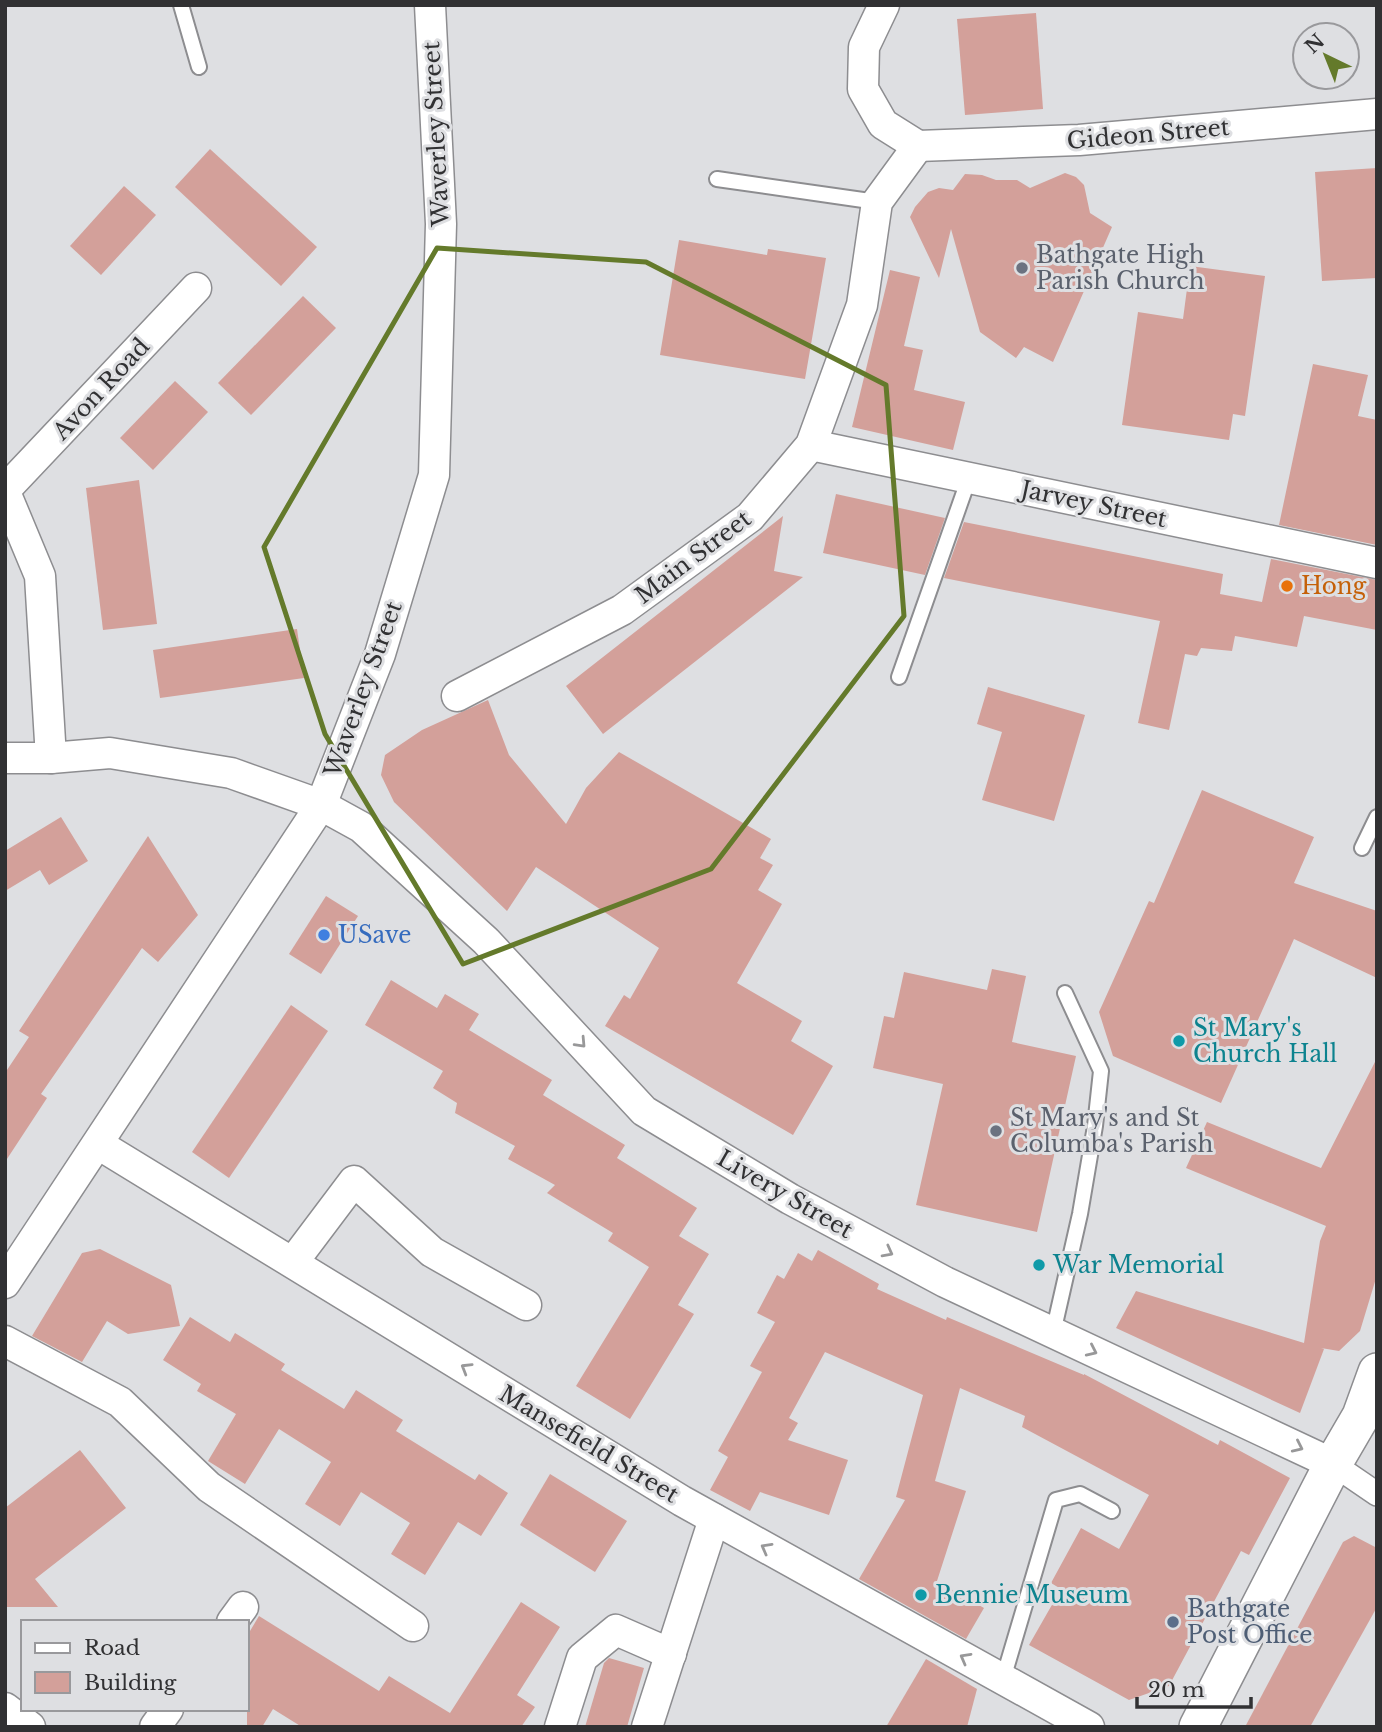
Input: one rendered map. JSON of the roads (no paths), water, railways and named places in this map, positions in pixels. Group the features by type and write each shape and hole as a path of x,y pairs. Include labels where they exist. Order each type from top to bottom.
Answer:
{"street":[{"name":"Waverley Street","path":"5,1283 321,805 380,654 434,475 441,224 429,5"},
{"path":"884,5 864,47 863,89 883,124 918,146"},
{"name":"Gideon Street","path":"918,146 1079,140 1377,114"},
{"name":"Main Street","path":"457,696 622,610 750,517 811,445 862,305 877,202 918,146"},
{"name":"Avon Road","path":"51,758 40,576 5,491 196,288"},
{"name":"Jarvey Street","path":"811,445 1377,563"},
{"name":"Livery Street","path":"5,758 51,758 110,753 231,773 321,805 361,827 486,941 644,1111 790,1199 945,1282 1334,1464"},
{"name":"Mansefield Street","path":"98,1144 714,1519 1089,1727"},
{"path":"293,1262 355,1181 432,1252 526,1305"},
{"path":"5,1341 120,1402 209,1487 413,1626"},
{"path":"1198,1727 1334,1464 1362,1416 1377,1372"},
{"path":"1334,1464 1377,1494"},
{"path":"647,1727 714,1519"},
{"path":"560,1727 582,1658 615,1630 671,1654"},
{"path":"5,1708 30,1727"},
{"path":"155,1727 167,1711"}],"lane":[{"path":"181,5 199,67"},
{"path":"717,179 877,202"},
{"path":"899,677 969,478"},
{"path":"1362,848 1376,814"},
{"path":"1053,1333 1080,1214 1095,1126 1101,1070 1065,993"},
{"path":"1003,1679 1056,1500 1080,1494 1112,1511"}],"place":[{"name":"Bathgate High Parish Church","path":"1022,268"},
{"name":"Hong","path":"1287,586"},
{"name":"USave","path":"324,935"},
{"name":"St Mary's Church Hall","path":"1179,1041"},
{"name":"St Mary's and St Columba's Parish","path":"996,1131"},
{"name":"War Memorial","path":"1039,1265"},
{"name":"Bennie Museum","path":"921,1595"},
{"name":"Bathgate Post Office","path":"1173,1622"}]}
